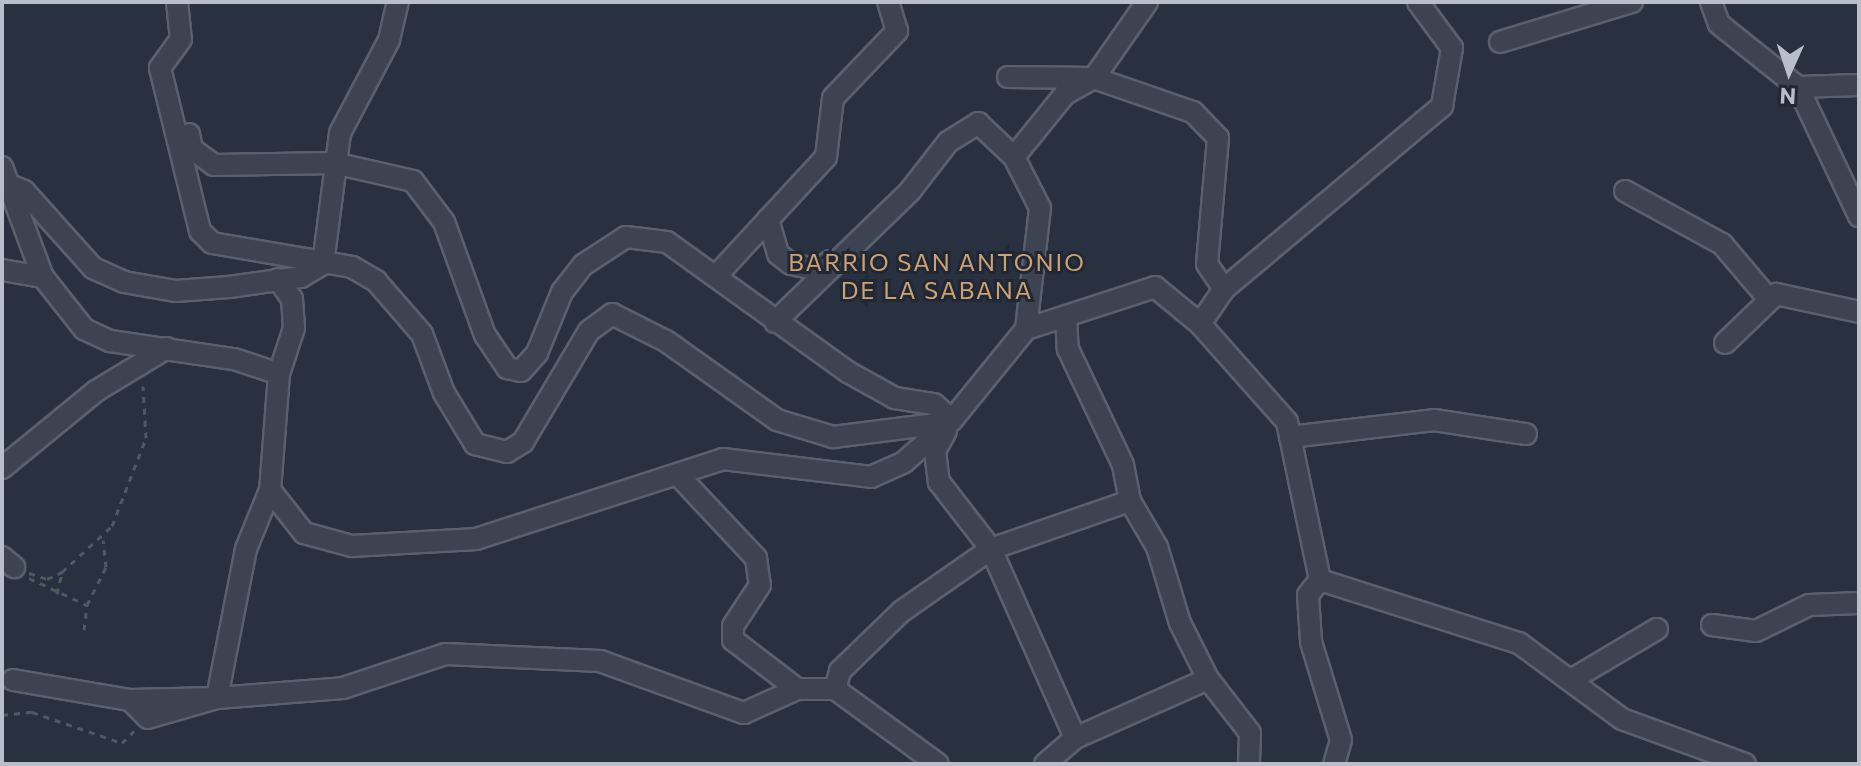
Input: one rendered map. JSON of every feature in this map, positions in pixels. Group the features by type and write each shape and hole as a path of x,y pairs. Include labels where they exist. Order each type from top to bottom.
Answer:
{"street":[{"path":"177,2 181,39 160,68 200,231 212,243 352,267 396,299 433,355 460,425 494,452 523,442 589,331 612,314 666,341 777,420 819,433 881,436 952,420"},
{"path":"323,264 340,133 389,40 398,2"},
{"path":"717,275 826,157 833,98 844,81 897,31 888,2"},
{"path":"1014,157 1065,94 1094,78 1147,2"},
{"path":"1200,324 1224,289 1442,106 1452,48 1418,2"},
{"path":"1500,42 1632,2"},
{"path":"1711,2 1719,24 1798,87 1859,216"},
{"path":"1008,77 1094,78 1193,112 1218,138 1207,264 1224,289"},
{"path":"1798,87 1859,85"},
{"path":"270,490 304,533 352,546 476,539 723,459 871,477 904,462 952,420 1026,329 1040,208 1014,157 978,123 948,142 910,191 840,254 775,322"},
{"path":"189,134 192,149 214,165 334,163 413,181 432,199 467,273 485,335 507,368 521,371 537,353 562,292 583,265 626,237 667,242 848,372 895,398 934,404 952,420"},
{"path":"4,177 24,191 93,268 124,282 176,291 301,277 323,264"},
{"path":"4,177 43,277 84,329 110,341 167,348 279,374"},
{"path":"1625,191 1722,244 1767,297 1859,312"},
{"path":"768,219 778,254 791,264 819,270 840,254"},
{"path":"2,270 43,277"},
{"path":"217,698 246,549 270,490 279,374 294,328 292,299 278,279"},
{"path":"1026,329 1155,287 1200,324 1287,422 1320,580"},
{"path":"1725,343 1767,297"},
{"path":"1066,316 1068,349 1123,465 1130,501 1157,547 1163,581 1208,679 1250,733 1249,764"},
{"path":"2,468 167,348"},
{"path":"952,420 935,451 939,482 991,549 1075,738"},
{"path":"1290,437 1434,420 1526,434"},
{"path":"678,475 756,558 760,585 733,626 733,640 797,689"},
{"path":"835,689 840,671 902,611 991,549 1130,501"},
{"path":"1320,580 1519,643 1622,719 1745,764"},
{"path":"1320,580 1308,595 1311,642 1341,740 1334,764"},
{"path":"1712,625 1756,631 1809,605 1859,603"},
{"path":"1571,680 1657,629"},
{"path":"13,680 130,700 217,698 343,688 446,654 600,661 744,713 797,689 835,689 938,764"},
{"path":"1045,764 1075,738 1208,679"},
{"path":"130,700 148,718 217,698"}],"path":[{"path":"8,562 47,579 62,572 103,540 146,438 147,398 134,370"},
{"path":"84,630 87,605 106,567 103,540"},
{"path":"8,562 57,594 87,605"},
{"path":"57,594 62,572"},
{"path":"2,715 32,712 122,743 148,718"}],"district":[{"name":"BARRIO SAN ANTONIO DE LA SABANA","path":"937,276"}]}
